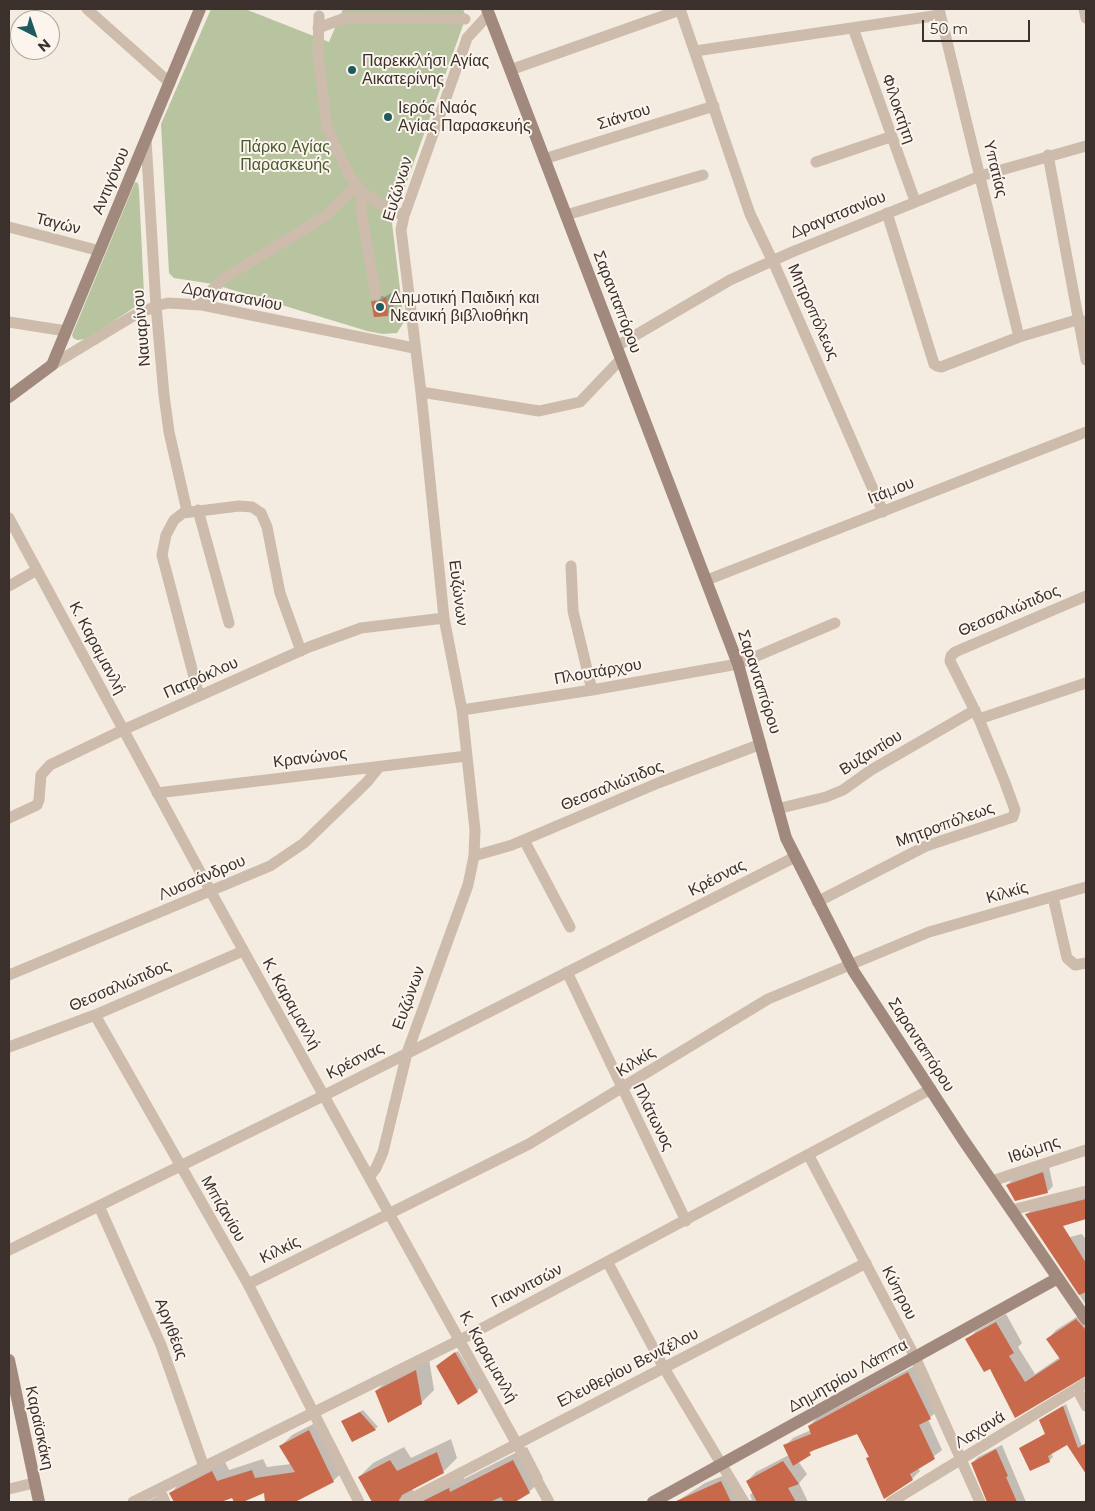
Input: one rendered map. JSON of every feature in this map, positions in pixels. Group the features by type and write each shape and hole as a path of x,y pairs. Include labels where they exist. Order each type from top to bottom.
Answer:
{"street":[{"path":"87,9 170,83"},
{"name":"Αντιγόνου","path":"52,365 200,9"},
{"path":"510,70 680,9"},
{"name":"Μητροπόλεως","path":"680,9 750,214 883,512"},
{"path":"1084,9 1086,18"},
{"name":"Σαρανταπόρου","path":"488,12 738,664 783,831 849,964 992,1181 1086,1319"},
{"name":"Ευζώνων","path":"369,1177 376,1168 383,1152 407,1053 468,885 474,856 475,830 462,710 444,618 421,392 414,348 401,230 404,216 467,38 488,12"},
{"path":"695,51 853,28 939,12"},
{"name":"Υπατίας","path":"939,12 1020,337"},
{"path":"376,295 361,211 359,188 327,128 320,78 319,22 345,18 418,14 466,19"},
{"name":"Φιλοκτήτη","path":"853,28 890,137 915,201"},
{"name":"Σιάντου","path":"544,159 714,106"},
{"path":"816,162 890,137"},
{"name":"Ναυαρίνου","path":"146,140 156,306 169,432 192,511 229,623"},
{"name":"Δραγατσανίου","path":"617,346 713,289 772,260 980,176 1048,155 1086,146"},
{"path":"1048,155 1080,319 1086,360"},
{"path":"566,215 703,175"},
{"path":"359,188 378,203 404,216"},
{"path":"202,306 206,296 223,279 324,217 359,188"},
{"path":"887,212 934,364 941,367 1020,337 1080,319"},
{"name":"Ταγών","path":"9,227 100,251"},
{"name":"Δραγατσανίου","path":"9,397 52,365 133,316 168,303 202,306 414,348"},
{"path":"9,322 66,331"},
{"path":"421,392 539,411 580,402 621,359"},
{"name":"Ιτάμου","path":"707,580 1086,432"},
{"path":"199,696 162,555 164,540 171,525 180,514 239,506 252,507 261,513 267,527 280,594 301,651"},
{"name":"Κ. Καραμανλή","path":"9,518 210,892 549,1502"},
{"path":"571,566 573,611 592,690"},
{"path":"9,586 37,570"},
{"name":"Θεσσαλιώτιδος","path":"950,661 955,652 1086,596"},
{"name":"Πατρόκλου","path":"9,818 37,805 40,800 41,775 50,764 123,730 301,651 361,628 444,618"},
{"name":"Πλουτάρχου","path":"462,710 592,690 738,664 835,623"},
{"name":"Μητροπόλεως","path":"817,902 926,846 1013,817 1015,810 977,715 950,661"},
{"name":"Βυζαντίου","path":"777,809 826,797 842,790 871,770 977,715 1086,682"},
{"name":"Θεσσαλιώτιδος","path":"474,856 524,840 761,744"},
{"name":"Κρανώνος","path":"157,794 467,756"},
{"name":"Λυσσάνδρου","path":"9,975 270,866 294,851 367,782 379,766"},
{"path":"524,840 570,927"},
{"name":"Κρέσνας","path":"9,1250 323,1096 795,857"},
{"name":"Κιλκίς","path":"248,1284 390,1215 540,1138 622,1090 768,999 929,932 1086,887"},
{"name":"Κιλκίς","path":"1053,897 1067,958 1075,965 1086,963"},
{"name":"Θεσσαλιώτιδος","path":"9,1047 95,1015 243,951"},
{"name":"Πλάτωνος","path":"567,972 686,1221"},
{"name":"Μπιζανίου","path":"95,1015 248,1284 359,1502"},
{"name":"Γιαννιτσών","path":"133,1502 460,1340 809,1156 931,1089"},
{"name":"Ιθώμης","path":"992,1181 1086,1150"},
{"name":"Κύπρου","path":"809,1156 914,1357 980,1502"},
{"path":"1012,1210 1086,1191"},
{"name":"Αργιθέας","path":"99,1206 161,1345 204,1467"},
{"path":"608,1263 664,1368 744,1502"},
{"name":"Ελευθερίου Βενιζέλου","path":"405,1502 866,1263"},
{"name":"Δημητρίου Λάππα","path":"653,1502 1058,1278"},
{"name":"Καραϊσκάκη","path":"9,1360 12,1390 38,1502"},
{"path":"1082,1386 1086,1406"},
{"name":"Λαχανά","path":"890,1502 961,1461 1082,1386"},
{"path":"9,1489 34,1483"},
{"path":"159,1490 165,1502"}],"green space":[{"name":"Πάρκο Αγίας Παρασκευής","path":"211,9 245,9 329,42 343,9 463,9 466,17 392,223 404,322 397,333 383,334 367,331 213,284 174,278 169,273 161,124"},
{"path":"135,182 138,183 139,189 144,295 141,303 87,339 77,340 72,335"}],"building":[{"name":"Δημοτική Παιδική και Νεανική βιβλιοθήκη","path":"386,297 388,316 374,317 371,301 378,302"},
{"path":"1043,1172 1048,1193 1015,1201 1006,1185"},
{"path":"1086,1199 1086,1219 1063,1226 1086,1263 1086,1292 1079,1295 1025,1214"},
{"path":"1076,1319 1086,1330 1086,1376 1015,1418 990,1369 984,1372 965,1339 996,1322 1014,1353 1009,1356 1025,1382 1060,1359 1046,1339"},
{"path":"455,1352 478,1392 458,1405 436,1366"},
{"path":"416,1370 422,1404 388,1423 375,1391"},
{"path":"908,1372 931,1419 919,1425 935,1459 910,1474 913,1480 884,1499 866,1458 869,1457 857,1434 809,1452 811,1455 793,1466 783,1445 811,1434 808,1426"},
{"path":"1063,1406 1078,1448 1086,1443 1086,1474 1067,1445 1048,1456 1050,1462 1030,1471 1019,1448 1045,1434 1039,1420"},
{"path":"360,1412 376,1430 352,1442 341,1421"},
{"path":"309,1430 334,1482 297,1501 265,1502 264,1493 243,1502 234,1502 232,1498 221,1502 174,1502 169,1493 212,1471 217,1481 252,1470 255,1478 295,1472 279,1446"},
{"path":"996,1449 1017,1502 987,1502 971,1463"},
{"path":"437,1452 444,1473 402,1495 398,1502 372,1502 358,1477 390,1460 397,1471"},
{"path":"513,1460 530,1493 515,1502 504,1502 501,1497 490,1502 421,1502 449,1488 450,1492"},
{"path":"783,1461 799,1484 788,1488 796,1502 757,1502 746,1481"},
{"path":"721,1481 731,1502 674,1502"}],"place":[{"name":"Παρεκκλήσι Αγίας Αικατερίνης","path":"352,70"},
{"name":"Ιερός Ναός Αγίας Παρασκευής","path":"388,117"},
{"name":"Δημοτική Παιδική και Νεανική βιβλιοθήκη","path":"380,307"}]}
